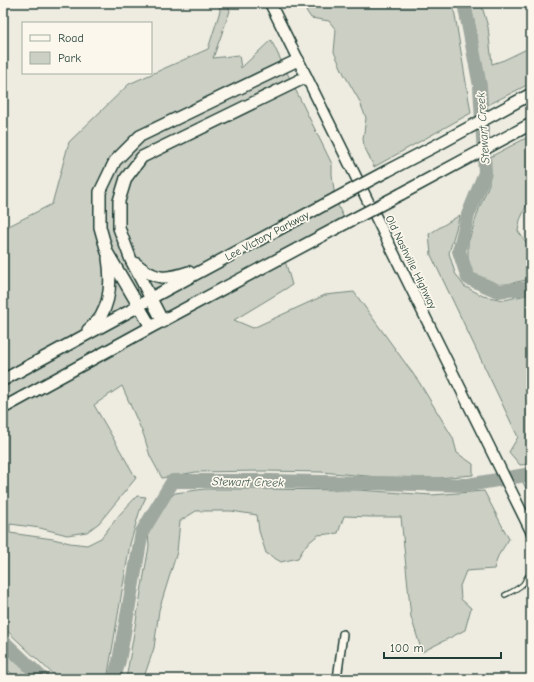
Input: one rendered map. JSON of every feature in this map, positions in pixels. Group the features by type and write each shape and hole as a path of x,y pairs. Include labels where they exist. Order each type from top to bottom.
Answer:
{"main road":[{"name":"Old Nashville Highway","path":"270,3 531,531"},
{"path":"84,336 101,317 107,302 110,286 110,269 100,226 100,192 115,161 140,136 298,60"},
{"path":"163,322 132,260 119,228 119,201 126,178 142,157 306,76"},
{"name":"Lee Victory Parkway","path":"3,380 151,298 531,94"},
{"path":"3,408 151,327 163,322 530,125"},
{"path":"132,260 148,273 156,277 176,277 189,272 251,239 272,234"},
{"path":"107,252 151,327"}],"street":[{"path":"336,679 343,634"}],"lane":[{"path":"524,583 527,575 531,573"},
{"path":"505,595 524,583 531,581"}],"green space":[{"path":"219,3 227,3 230,11 213,58 239,55 241,68 271,40 332,164 335,199 346,223 284,257 292,285 234,320 253,328 325,295 354,292 419,382 453,438 457,453 473,464 473,475 438,478 378,477 321,472 264,471 196,472 162,478 150,456 144,436 122,386 94,405 136,478 99,523 87,532 67,535 40,528 10,524 10,533 87,545 101,538 137,496 146,497 140,510 130,544 106,679 58,679 3,627 3,229 52,204 69,142 129,84 208,49 220,11"},
{"path":"301,3 453,3 471,113 374,167 364,146 363,139 366,118 359,100 344,74 334,52 336,30 329,21 311,18"},
{"path":"470,3 481,3 488,27 492,64 531,47 531,83 486,106 476,30"},
{"path":"526,138 531,156 530,198 520,220 518,231 531,249 531,279 498,286 475,277 468,263 468,243 489,184 490,157"},
{"path":"460,215 449,253 455,273 464,286 483,296 504,300 531,294 531,464 520,465 509,452 518,437 431,255 429,234"},
{"path":"531,480 531,497 522,481"},
{"path":"205,489 358,490 432,495 484,491 509,539 498,556 494,569 466,571 460,586 461,599 471,608 465,630 422,652 411,617 401,517 344,516 338,533 318,535 306,545 298,558 281,562 266,553 259,531 257,515 231,511 196,511 180,521 177,552 159,610 154,648 145,674 145,679 126,679 149,546 148,532 162,505 175,493"},
{"path":"3,650 34,679 18,679 3,666"}],"waterway":[{"name":"Stewart Creek","path":"464,3 480,86 485,173 468,215 459,251 468,278 498,291 531,288"},
{"name":"Stewart Creek","path":"114,679 119,661 142,532 173,481 270,481 468,485 531,474"},
{"name":"Stewart Creek","path":"3,641 43,679"}]}
